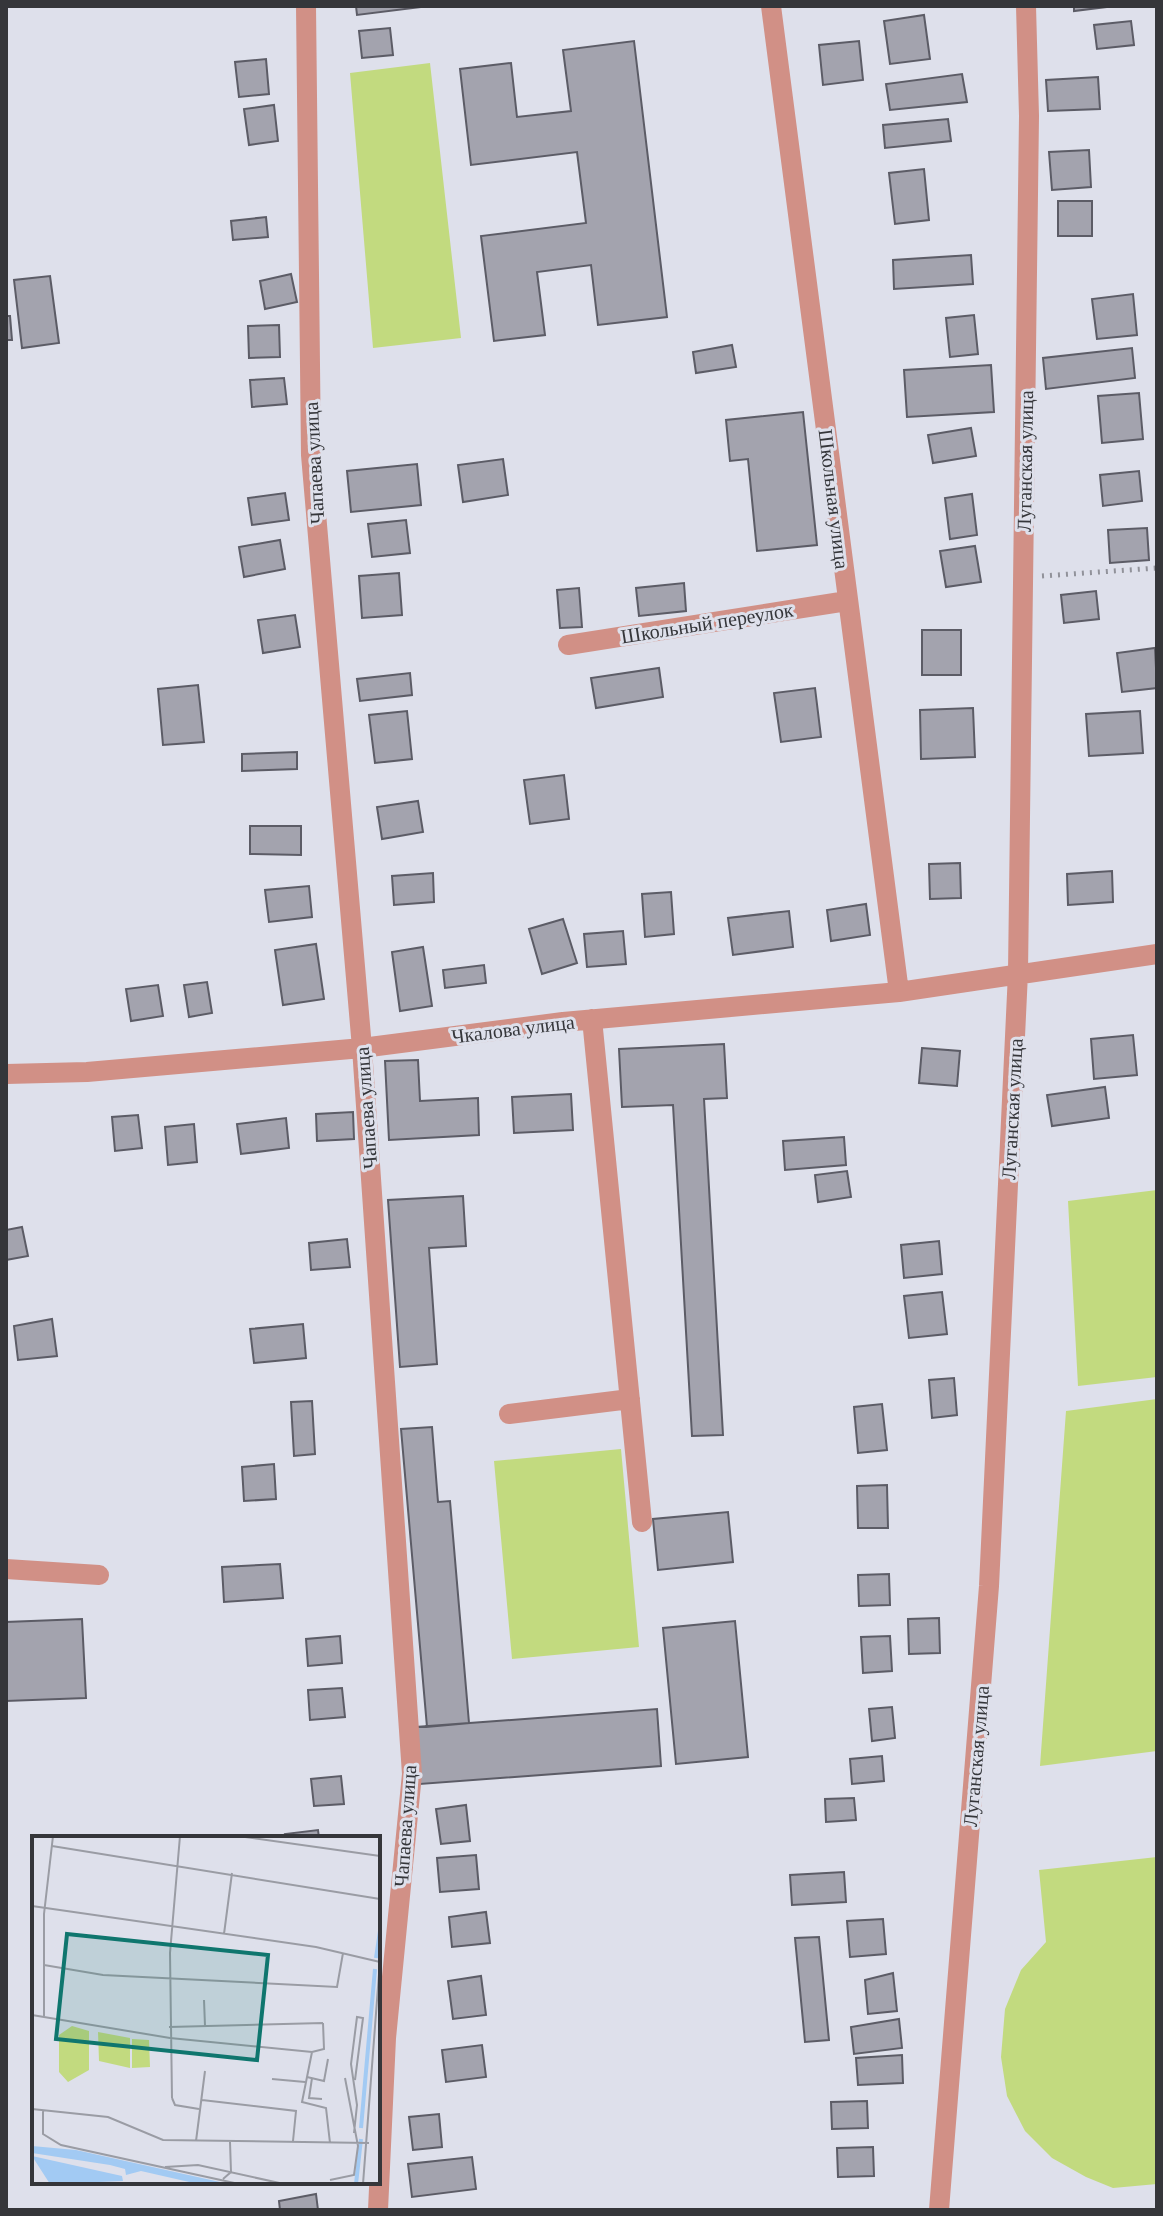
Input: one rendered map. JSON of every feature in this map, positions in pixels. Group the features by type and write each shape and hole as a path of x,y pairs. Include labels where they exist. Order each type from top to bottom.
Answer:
{"street":[{"name":"Чапаева улица","path":"306,6 311,455 362,1048 412,1774 386,2038 380,2167"},
{"name":"Школьная улица","path":"771,6 899,992"},
{"name":"Луганская улица","path":"939,2210 989,1586 1018,973 1029,116 1026,6"},
{"name":"Школьный переулок","path":"568,645 847,601"},
{"name":"Чкалова улица","path":"6,1074 87,1072 362,1048 592,1019 899,992 1157,954"},
{"path":"592,1019 642,1522"},
{"path":"509,1414 630,1399"},
{"path":"6,1569 99,1575"},
{"name":"Чапаева улица","path":"378,2210 379,2184"}],"path":[{"path":"1023,578 1157,568"}],"green space":[{"path":"430,63 461,338 373,348 350,73"},
{"path":"1157,1190 1157,1377 1078,1386 1068,1201"},
{"path":"1157,1399 1157,1751 1040,1766 1066,1411"},
{"path":"621,1449 639,1647 512,1659 494,1461"},
{"path":"1157,1857 1157,2184 1113,2188 1052,2158 1025,2131 1007,2096 1001,2057 1005,2009 1021,1970 1046,1942 1039,1870"}],"building":[{"path":"356,6 429,6 357,15"},
{"path":"1074,6 1106,6 1106,7 1074,11"},
{"path":"924,15 930,59 890,64 884,21"},
{"path":"1131,21 1134,45 1097,49 1094,25"},
{"path":"390,28 393,55 362,58 359,31"},
{"path":"634,41 667,317 598,325 591,265 537,272 545,335 494,341 481,236 586,223 577,152 471,165 460,69 511,63 517,117 571,111 563,50"},
{"path":"859,41 863,80 823,85 819,45"},
{"path":"266,59 269,94 239,97 235,62"},
{"path":"962,74 967,102 890,110 886,84"},
{"path":"1098,77 1100,109 1048,111 1046,80"},
{"path":"274,105 278,141 249,145 244,109"},
{"path":"948,119 951,141 885,148 883,125"},
{"path":"1089,150 1091,187 1052,190 1049,152"},
{"path":"924,169 929,220 895,224 889,173"},
{"path":"1058,201 1092,201 1092,236 1058,236"},
{"path":"266,217 268,237 233,240 231,221"},
{"path":"971,255 973,284 894,289 893,260"},
{"path":"291,274 297,302 265,309 260,281"},
{"path":"50,276 59,343 22,348 14,280"},
{"path":"1133,294 1137,335 1097,339 1092,299"},
{"path":"974,315 978,354 950,357 946,318"},
{"path":"6,316 10,316 12,340 6,340"},
{"path":"279,325 280,357 249,358 248,326"},
{"path":"732,345 736,367 696,373 693,352"},
{"path":"1132,348 1135,378 1046,389 1043,358"},
{"path":"991,365 994,412 907,417 904,370"},
{"path":"284,378 287,404 252,407 250,380"},
{"path":"1139,393 1143,439 1102,443 1098,396"},
{"path":"803,412 817,545 757,551 748,459 730,461 726,420"},
{"path":"971,428 976,456 933,463 928,435"},
{"path":"503,459 508,495 463,502 458,465"},
{"path":"417,464 421,505 351,512 347,471"},
{"path":"1139,471 1142,501 1103,506 1100,475"},
{"path":"285,493 289,520 252,525 248,498"},
{"path":"972,494 977,535 950,539 945,498"},
{"path":"406,520 410,553 372,557 368,524"},
{"path":"1147,528 1149,560 1110,563 1108,530"},
{"path":"280,540 285,569 244,577 239,547"},
{"path":"975,546 981,582 946,587 940,551"},
{"path":"399,573 402,615 362,618 359,576"},
{"path":"684,583 686,611 639,616 636,588"},
{"path":"579,588 582,627 560,628 557,590"},
{"path":"1096,591 1099,619 1064,623 1061,595"},
{"path":"295,615 300,647 263,653 258,620"},
{"path":"922,630 961,630 961,675 922,675"},
{"path":"1155,648 1157,688 1122,692 1117,653"},
{"path":"659,668 663,697 596,708 591,678"},
{"path":"410,673 412,695 360,701 357,679"},
{"path":"198,685 204,742 163,745 158,689"},
{"path":"815,688 821,737 781,742 774,693"},
{"path":"973,708 975,757 921,759 920,710"},
{"path":"407,711 412,759 375,763 369,715"},
{"path":"1140,711 1143,753 1089,756 1086,714"},
{"path":"297,752 297,769 242,771 242,754"},
{"path":"564,775 569,819 530,824 524,780"},
{"path":"418,801 423,832 382,839 377,807"},
{"path":"250,826 301,826 301,855 250,854"},
{"path":"960,863 961,898 930,899 929,864"},
{"path":"1112,871 1113,902 1068,905 1067,874"},
{"path":"433,873 434,902 394,905 392,876"},
{"path":"309,886 312,917 269,922 265,890"},
{"path":"671,892 674,934 645,937 642,894"},
{"path":"866,904 870,935 831,941 827,910"},
{"path":"789,911 793,947 733,955 728,918"},
{"path":"563,919 577,963 542,974 529,929"},
{"path":"623,931 626,964 587,967 584,934"},
{"path":"316,944 324,999 283,1005 275,950"},
{"path":"423,947 432,1006 400,1011 392,952"},
{"path":"484,965 486,983 445,988 443,970"},
{"path":"207,982 212,1013 189,1017 184,985"},
{"path":"158,985 163,1016 131,1021 126,989"},
{"path":"1133,1035 1137,1075 1094,1079 1091,1039"},
{"path":"724,1044 727,1098 704,1099 723,1435 692,1436 673,1105 622,1107 619,1049"},
{"path":"922,1048 960,1051 957,1086 919,1083"},
{"path":"418,1060 420,1101 478,1098 479,1135 389,1140 385,1061"},
{"path":"1105,1087 1109,1118 1052,1126 1047,1095"},
{"path":"571,1094 573,1130 514,1133 512,1097"},
{"path":"353,1112 354,1139 317,1141 316,1114"},
{"path":"138,1115 142,1148 115,1151 112,1117"},
{"path":"286,1118 289,1148 241,1154 237,1124"},
{"path":"194,1124 197,1162 168,1165 165,1127"},
{"path":"844,1137 846,1165 785,1170 783,1141"},
{"path":"847,1171 851,1197 818,1202 815,1175"},
{"path":"463,1196 466,1246 429,1248 437,1364 400,1367 388,1200"},
{"path":"22,1227 28,1256 6,1260 6,1230"},
{"path":"347,1239 350,1267 311,1270 309,1243"},
{"path":"939,1241 942,1274 904,1278 901,1245"},
{"path":"942,1292 947,1334 909,1338 904,1296"},
{"path":"52,1319 57,1356 18,1360 14,1326"},
{"path":"303,1324 306,1358 254,1363 250,1329"},
{"path":"954,1378 957,1415 932,1418 929,1380"},
{"path":"312,1401 315,1454 294,1456 291,1402"},
{"path":"882,1404 887,1450 858,1453 854,1407"},
{"path":"432,1427 438,1502 450,1501 469,1723 427,1727 401,1429"},
{"path":"274,1464 276,1499 244,1501 242,1467"},
{"path":"887,1485 888,1528 858,1528 857,1486"},
{"path":"728,1512 733,1562 658,1570 653,1519"},
{"path":"280,1564 283,1598 224,1602 222,1567"},
{"path":"889,1574 890,1605 859,1606 858,1575"},
{"path":"939,1618 940,1653 909,1654 908,1619"},
{"path":"82,1619 86,1698 6,1701 6,1622"},
{"path":"735,1621 748,1757 676,1764 663,1628"},
{"path":"340,1636 342,1663 308,1666 306,1639"},
{"path":"890,1636 892,1671 863,1673 861,1637"},
{"path":"342,1688 345,1717 310,1720 308,1690"},
{"path":"892,1707 895,1738 872,1741 869,1709"},
{"path":"657,1709 661,1766 420,1784 416,1727"},
{"path":"882,1756 884,1781 852,1784 850,1759"},
{"path":"341,1776 344,1804 314,1806 311,1779"},
{"path":"854,1798 856,1820 826,1822 825,1799"},
{"path":"466,1805 470,1841 441,1844 436,1809"},
{"path":"318,1830 319,1836 286,1836"},
{"path":"476,1855 479,1889 440,1892 437,1858"},
{"path":"844,1872 846,1902 792,1905 790,1875"},
{"path":"486,1912 490,1943 452,1947 449,1917"},
{"path":"883,1919 886,1954 850,1957 847,1921"},
{"path":"819,1937 829,2040 805,2042 795,1938"},
{"path":"893,1973 897,2011 868,2014 865,1980"},
{"path":"481,1976 486,2015 453,2019 448,1981"},
{"path":"899,2019 902,2048 854,2054 851,2027"},
{"path":"482,2045 486,2077 446,2082 442,2050"},
{"path":"902,2055 903,2083 858,2085 856,2058"},
{"path":"867,2101 868,2128 832,2129 831,2102"},
{"path":"439,2114 442,2147 413,2150 409,2117"},
{"path":"873,2147 874,2176 838,2177 837,2148"},
{"path":"472,2157 476,2189 412,2197 408,2164"},
{"path":"316,2194 318,2210 280,2210 279,2201"}]}
